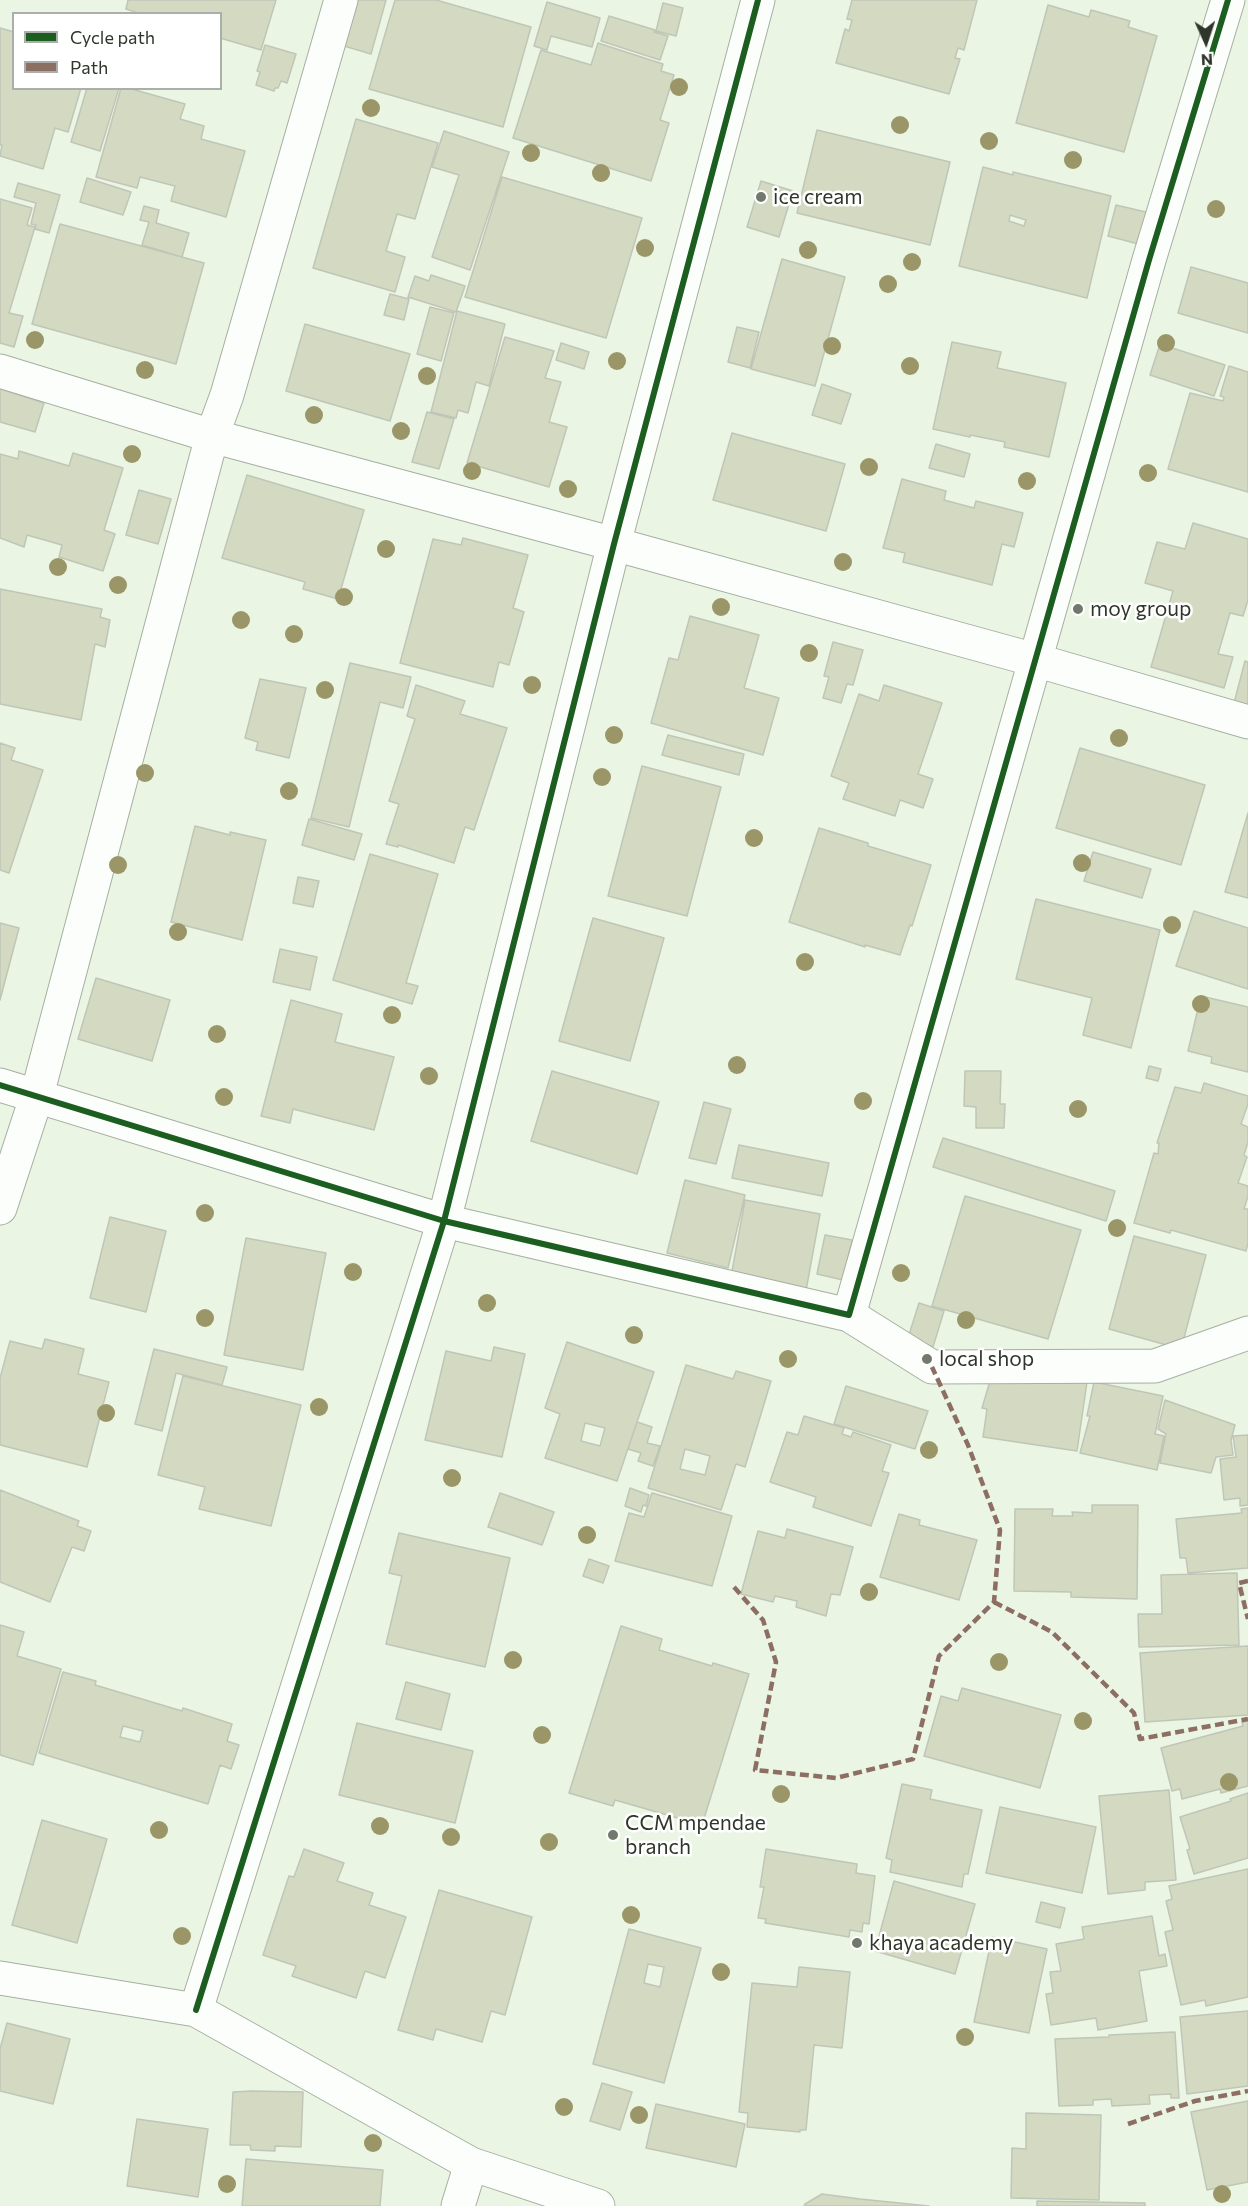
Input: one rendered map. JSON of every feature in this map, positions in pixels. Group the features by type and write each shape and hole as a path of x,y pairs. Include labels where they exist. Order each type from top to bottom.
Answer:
{"street":[{"path":"0,1208 37,1095 212,436 227,395 341,0"},
{"path":"196,2010 444,1221 614,544 758,0"},
{"path":"849,1315 1149,260 1228,0"},
{"path":"0,371 212,436 1035,660 1248,722"},
{"path":"0,1085 444,1221 849,1315 932,1367 1155,1366 1248,1333"},
{"path":"0,1978 196,2010 471,2164 598,2206"},
{"path":"458,2206 471,2164"}],"building":[{"path":"128,0 276,0 261,50 222,39 222,12 135,12 126,9"},
{"path":"347,0 386,0 371,54 341,45"},
{"path":"395,0 436,0 531,27 503,127 369,89"},
{"path":"852,0 977,0 964,50 958,48 955,58 960,59 949,94 836,63 845,29 849,31 852,20 847,19"},
{"path":"547,2 600,18 592,47 551,36 547,50 534,46"},
{"path":"663,3 683,8 676,36 656,31"},
{"path":"1048,5 1089,17 1091,10 1130,21 1128,27 1157,36 1124,152 1016,123"},
{"path":"609,16 668,36 660,60 601,41"},
{"path":"0,28 12,31 12,90 80,90 68,132 55,128 43,169 0,156 2,145 0,145"},
{"path":"598,43 663,64 661,71 674,75 660,120 669,123 651,181 513,138 541,50 591,65"},
{"path":"265,45 296,54 287,83 281,81 274,91 256,85 260,72 257,71"},
{"path":"86,90 118,90 100,151 71,142"},
{"path":"120,90 135,90 185,104 180,119 204,126 201,139 245,151 226,217 171,201 175,186 140,177 137,188 96,177"},
{"path":"356,119 438,143 415,219 397,214 386,251 405,257 395,292 313,268"},
{"path":"817,130 950,162 930,245 797,213"},
{"path":"444,131 509,152 470,270 432,257 459,175 432,167"},
{"path":"983,167 1111,196 1087,298 959,266","holes":["1010,215 1026,220 1024,226 1009,221"]},
{"path":"502,177 642,218 606,338 465,297"},
{"path":"87,178 131,192 123,215 80,202"},
{"path":"761,181 793,191 779,237 747,227"},
{"path":"18,183 60,195 49,233 35,229 36,225 31,224 36,203 14,197"},
{"path":"0,199 32,208 27,225 35,227 9,313 23,316 14,347 0,343"},
{"path":"1116,205 1150,213 1142,245 1108,236"},
{"path":"144,206 159,210 156,223 189,233 182,257 142,245 149,222 140,220"},
{"path":"60,224 204,263 176,364 32,324"},
{"path":"782,259 845,277 815,386 751,369"},
{"path":"1191,267 1248,283 1248,333 1178,313"},
{"path":"431,275 465,286 456,312 408,297 415,276 429,281"},
{"path":"390,294 409,299 404,320 384,315"},
{"path":"430,307 454,313 441,361 417,354"},
{"path":"457,311 505,324 489,386 476,382 468,413 458,410 456,418 431,412"},
{"path":"305,324 410,354 390,421 286,391"},
{"path":"737,327 759,332 750,368 728,362"},
{"path":"505,337 554,351 545,378 561,382 549,422 567,427 549,487 467,463"},
{"path":"952,342 1001,352 997,368 1066,383 1049,457 1004,447 1005,442 933,429"},
{"path":"561,343 589,352 584,369 556,360"},
{"path":"1160,344 1225,365 1214,396 1150,375"},
{"path":"1229,366 1248,372 1248,492 1168,469 1190,393 1223,401 1224,397 1220,396"},
{"path":"822,384 851,394 841,424 812,415"},
{"path":"0,389 44,403 35,432 0,422"},
{"path":"427,412 454,419 439,469 412,462"},
{"path":"732,433 845,464 826,531 713,500"},
{"path":"936,444 970,454 964,477 929,468"},
{"path":"19,451 69,466 73,453 123,468 104,530 115,534 103,571 59,557 62,545 27,535 24,547 0,538 0,454 18,459"},
{"path":"247,475 364,510 338,599 303,589 305,582 222,558"},
{"path":"902,479 946,491 944,500 974,508 976,501 1023,513 1014,547 1002,544 992,585 903,562 905,553 883,548"},
{"path":"139,490 171,499 158,544 126,535"},
{"path":"1193,523 1248,539 1248,600 1243,616 1230,613 1218,654 1233,657 1224,688 1151,667 1173,591 1145,583 1157,542 1185,549"},
{"path":"463,538 528,555 513,608 524,612 509,665 499,662 493,687 400,663 433,539 461,545"},
{"path":"0,589 102,609 100,617 110,620 105,647 95,644 81,720 0,704"},
{"path":"690,616 759,635 744,688 779,698 763,755 651,723 669,658 678,660"},
{"path":"833,642 863,650 853,685 847,684 841,703 823,698 829,677 824,676"},
{"path":"1245,661 1248,662 1248,707 1234,703"},
{"path":"350,663 411,677 403,708 380,702 349,827 311,818"},
{"path":"260,679 306,688 289,758 256,750 258,742 245,738"},
{"path":"416,685 465,701 460,714 507,728 474,830 465,827 454,863 398,845 398,847 386,844 399,804 389,801 415,719 407,716"},
{"path":"884,685 942,703 918,774 933,779 923,808 900,800 895,816 843,799 849,783 831,776 859,694 879,701"},
{"path":"668,735 744,754 739,775 662,755"},
{"path":"0,743 15,748 11,760 43,770 9,873 0,870"},
{"path":"1080,748 1205,785 1181,865 1056,828"},
{"path":"642,766 721,787 687,916 608,896"},
{"path":"1248,813 1248,898 1225,892"},
{"path":"309,819 362,834 354,860 302,845"},
{"path":"195,826 230,835 230,832 266,840 242,940 171,922"},
{"path":"819,828 931,865 912,926 910,925 900,955 865,945 865,947 789,922"},
{"path":"1093,852 1151,869 1142,898 1084,881"},
{"path":"370,854 438,874 406,983 418,986 412,1004 333,980"},
{"path":"298,877 319,881 313,907 293,903"},
{"path":"1036,899 1160,930 1131,1048 1083,1035 1092,998 1016,979"},
{"path":"1194,911 1248,928 1248,989 1176,966"},
{"path":"593,918 664,938 630,1061 559,1041"},
{"path":"0,923 19,928 0,1000"},
{"path":"280,949 317,957 310,990 273,982"},
{"path":"96,978 170,1000 152,1061 78,1039"},
{"path":"1201,996 1248,1007 1248,1072 1211,1063 1212,1057 1188,1051"},
{"path":"291,1000 342,1014 335,1042 394,1057 374,1130 293,1109 290,1123 261,1116"},
{"path":"1149,1066 1161,1069 1158,1081 1146,1078"},
{"path":"552,1071 659,1102 637,1174 531,1141"},
{"path":"965,1071 1001,1071 1000,1104 1005,1104 1004,1128 976,1128 976,1107 964,1106"},
{"path":"1204,1083 1248,1096 1248,1104 1241,1124 1248,1127 1248,1142 1244,1155 1247,1157 1238,1183 1248,1186 1244,1209 1248,1209 1246,1251 1171,1230 1170,1233 1134,1223 1154,1153 1158,1154 1159,1143 1157,1143 1175,1087 1201,1093"},
{"path":"704,1102 731,1109 716,1164 689,1158"},
{"path":"943,1138 1115,1191 1106,1221 933,1167"},
{"path":"739,1145 829,1163 822,1196 732,1178"},
{"path":"685,1180 745,1195 728,1268 667,1253"},
{"path":"965,1196 1081,1230 1048,1339 932,1306"},
{"path":"745,1200 820,1214 805,1296 730,1282"},
{"path":"110,1217 166,1231 146,1312 90,1298"},
{"path":"825,1235 852,1240 843,1280 817,1274"},
{"path":"1134,1236 1206,1255 1181,1349 1109,1329"},
{"path":"246,1238 326,1253 303,1370 224,1355"},
{"path":"919,1303 944,1311 933,1347 908,1338"},
{"path":"45,1339 84,1349 78,1374 109,1382 87,1467 0,1445 0,1378 10,1341 42,1349"},
{"path":"567,1342 654,1372 617,1481 545,1458 560,1414 545,1408","holes":["585,1423 605,1428 600,1446 581,1441"]},
{"path":"494,1347 525,1354 502,1457 425,1440 446,1351 491,1361"},
{"path":"154,1349 227,1367 222,1385 176,1373 162,1431 135,1424"},
{"path":"686,1365 733,1379 736,1371 771,1381 745,1467 736,1464 721,1510 648,1488","holes":["685,1449 710,1456 705,1475 680,1469"]},
{"path":"993,1371 1087,1382 1077,1451 983,1437 987,1409 982,1408"},
{"path":"183,1376 301,1405 271,1526 199,1509 205,1487 158,1475"},
{"path":"1094,1382 1163,1396 1155,1434 1164,1436 1157,1470 1080,1453 1090,1416 1087,1416"},
{"path":"846,1386 928,1411 915,1449 834,1424"},
{"path":"1165,1400 1235,1425 1231,1440 1233,1455 1216,1457 1211,1473 1160,1463 1166,1434 1158,1429"},
{"path":"804,1416 844,1428 842,1434 851,1437 853,1432 891,1445 882,1471 889,1473 871,1526 813,1507 816,1497 770,1482 787,1432 798,1435"},
{"path":"637,1422 652,1427 647,1443 660,1446 653,1466 638,1461 641,1453 628,1449"},
{"path":"1248,1435 1248,1505 1240,1506 1240,1498 1224,1500 1220,1459 1236,1457 1233,1436"},
{"path":"630,1488 649,1495 646,1506 643,1505 641,1512 625,1506"},
{"path":"0,1490 79,1521 77,1526 91,1531 84,1551 72,1547 50,1602 0,1582"},
{"path":"500,1493 554,1512 542,1545 488,1527"},
{"path":"652,1493 732,1516 712,1586 615,1561 629,1513 644,1517"},
{"path":"1092,1505 1138,1505 1137,1599 1071,1597 1071,1592 1014,1591 1015,1509 1053,1509 1052,1516 1073,1516 1072,1512 1092,1513"},
{"path":"1248,1508 1248,1568 1188,1573 1186,1558 1180,1558 1176,1519 1242,1513 1241,1509"},
{"path":"899,1514 920,1520 919,1525 977,1540 959,1600 880,1577"},
{"path":"787,1529 853,1547 840,1595 831,1594 826,1616 796,1607 797,1601 775,1596 773,1602 741,1594 758,1531 785,1538"},
{"path":"399,1533 510,1558 485,1667 386,1644 402,1576 389,1573"},
{"path":"589,1559 609,1566 603,1583 583,1576"},
{"path":"1237,1573 1239,1645 1139,1647 1138,1614 1162,1614 1161,1575"},
{"path":"0,1625 24,1632 17,1656 61,1669 33,1765 0,1755"},
{"path":"621,1626 662,1639 659,1650 712,1666 713,1663 749,1674 702,1825 615,1800 613,1806 569,1793"},
{"path":"1248,1646 1248,1715 1145,1722 1140,1653"},
{"path":"63,1672 96,1681 95,1685 182,1711 183,1708 232,1724 227,1741 239,1745 231,1769 220,1765 208,1804 39,1753","holes":["123,1726 143,1731 140,1742 120,1737"]},
{"path":"406,1682 450,1694 441,1730 396,1719"},
{"path":"962,1688 1061,1715 1040,1788 924,1756 941,1696 958,1701"},
{"path":"1248,1721 1248,1786 1221,1793 1220,1789 1182,1799 1180,1789 1172,1791 1161,1748 1243,1726 1242,1722"},
{"path":"357,1723 473,1751 455,1823 339,1795"},
{"path":"902,1784 932,1790 930,1799 982,1810 968,1874 964,1874 962,1887 890,1872 892,1860 886,1858"},
{"path":"1169,1790 1176,1880 1145,1882 1145,1890 1108,1894 1099,1796"},
{"path":"1248,1793 1248,1858 1194,1874 1187,1850 1190,1849 1180,1817 1231,1801 1230,1799"},
{"path":"1000,1807 1096,1827 1082,1893 986,1873"},
{"path":"42,1820 107,1839 77,1943 12,1925"},
{"path":"304,1849 344,1863 337,1881 373,1893 369,1905 406,1917 385,1978 365,1971 356,1998 292,1976 296,1966 263,1955 289,1876 294,1877"},
{"path":"766,1849 857,1864 856,1873 875,1876 869,1924 863,1923 862,1932 850,1930 849,1937 765,1923 766,1919 758,1918 764,1887 760,1887"},
{"path":"1248,1869 1248,1997 1206,2006 1205,2000 1181,2005 1165,1932 1173,1930 1166,1901 1172,1899 1169,1886"},
{"path":"894,1881 975,1904 955,1974 875,1951"},
{"path":"439,1890 532,1917 505,2015 491,2011 482,2042 436,2029 433,2040 398,2030"},
{"path":"1041,1902 1065,1908 1060,1928 1036,1922"},
{"path":"1152,1916 1159,1956 1165,1954 1167,1966 1139,1971 1147,2021 1098,2030 1096,2018 1051,2025 1046,1994 1053,1993 1050,1972 1061,1971 1056,1944 1084,1939 1082,1927"},
{"path":"629,1929 701,1948 664,2083 593,2064","holes":["648,1964 664,1967 660,1987 644,1983"]},
{"path":"992,1937 1047,1949 1029,2033 974,2022"},
{"path":"799,1967 850,1972 842,2048 814,2045 806,2130 800,2130 800,2132 747,2127 748,2113 739,2112 752,1983 797,1987"},
{"path":"1248,2011 1248,2086 1187,2094 1180,2017"},
{"path":"7,2023 70,2039 53,2104 0,2091 0,2049"},
{"path":"1175,2032 1179,2098 1171,2098 1171,2094 1149,2095 1150,2104 1112,2106 1111,2099 1093,2100 1093,2105 1059,2106 1055,2039"},
{"path":"602,2083 632,2092 620,2130 590,2121"},
{"path":"233,2092 303,2092 301,2147 275,2146 275,2151 251,2150 250,2145 230,2145"},
{"path":"1248,2101 1248,2182 1207,2190 1191,2112"},
{"path":"656,2104 745,2124 736,2167 646,2148"},
{"path":"1026,2113 1101,2115 1099,2200 1011,2198 1012,2148 1026,2149"},
{"path":"137,2119 208,2129 198,2197 127,2186"},
{"path":"246,2159 383,2170 380,2206 242,2206"},
{"path":"822,2194 860,2199 929,2206 804,2206"},
{"path":"1037,2201 1145,2203 1145,2206 1037,2206"}],"marked path":[{"path":"734,1587 763,1620 776,1662 755,1770 836,1778 913,1759 939,1656 994,1602 1000,1530 968,1445 932,1367"},
{"path":"1248,1581 1239,1583 1248,1619"},
{"path":"994,1602 1052,1632 1134,1713 1140,1739 1248,1719"},
{"path":"1128,2124 1195,2101 1248,2091"}],"cycle path":[{"path":"196,2010 444,1221 614,544 758,0"},
{"path":"0,1085 444,1221 849,1315 1149,260 1228,0"}],"place":[{"name":"ice cream","path":"761,197"},
{"name":"moy group","path":"1078,609"},
{"name":"local shop","path":"927,1359"},
{"name":"CCM mpendae branch","path":"613,1835"},
{"name":"khaya academy","path":"857,1943"}]}
